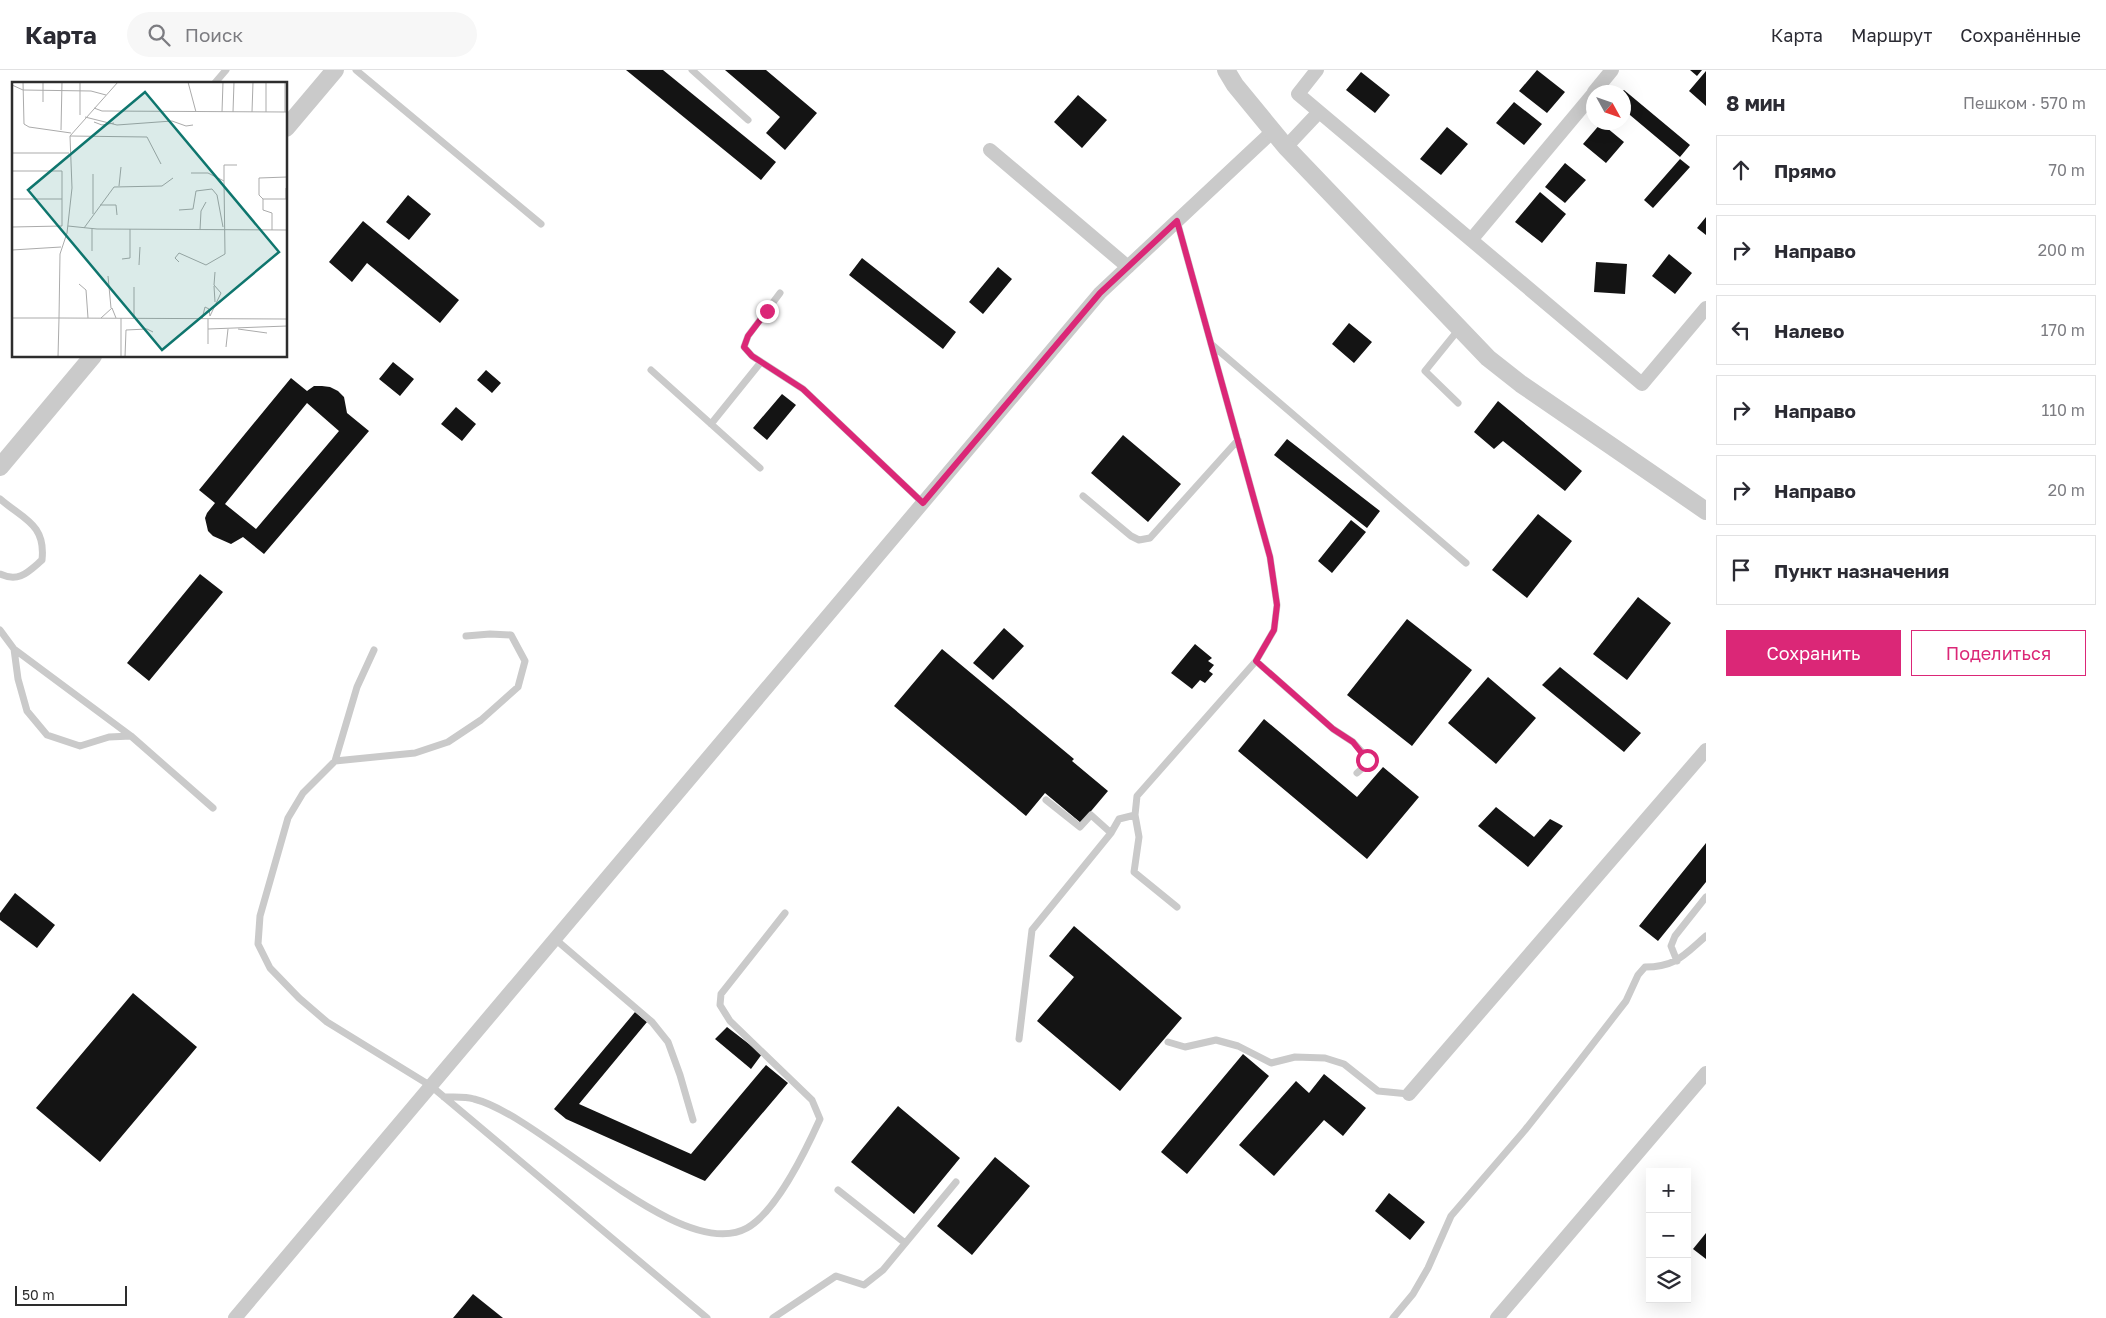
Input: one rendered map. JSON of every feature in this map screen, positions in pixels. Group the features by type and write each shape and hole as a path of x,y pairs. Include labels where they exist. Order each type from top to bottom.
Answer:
{"street":[{"path":"288,126 335,70"},
{"path":"1226,70 1235,85 1286,147 1488,358 1521,384 1706,511"},
{"path":"1318,70 1298,94 1642,384 1706,308"},
{"path":"1600,85 1612,70"},
{"path":"1471,240 1586,103"},
{"path":"1286,147 1319,112"},
{"path":"235,1318 1100,293 1273,131"},
{"path":"990,150 1128,267"},
{"path":"0,467 92,358"},
{"path":"1409,1094 1706,750"},
{"path":"1497,1318 1706,1073"}],"lane":[{"path":"216,82 226,70"},
{"path":"356,70 541,224"},
{"path":"692,70 748,120"},
{"path":"1176,907 1134,872 1139,837 1135,815 1137,796 1256,661 1274,630 1277,605 1270,557 1177,221"},
{"path":"780,292 748,336 744,347 752,356 803,389 923,503"},
{"path":"1458,403 1425,371 1459,329"},
{"path":"1211,344 1466,563"},
{"path":"711,424 761,362"},
{"path":"651,370 760,468"},
{"path":"1083,496 1131,536 1139,540 1150,538 1238,440"},
{"path":"0,499 37,528 43,548 42,560 22,577 9,578 0,574"},
{"path":"0,630 14,649 131,736 213,808"},
{"path":"335,761 415,753 448,742 481,720 518,687 525,661 511,635 466,636"},
{"path":"14,649 18,679 27,711 47,735 80,746 109,737 131,736"},
{"path":"374,650 357,687 335,761 302,793 288,818 260,916 258,944 270,968 298,998 327,1022 431,1086 707,1318"},
{"path":"1256,661 1333,729 1353,742 1364,754 1367,760 1366,765 1357,773"},
{"path":"1046,800 1080,827 1091,815 1111,833"},
{"path":"1019,1039 1032,930 1111,833 1119,819 1135,815"},
{"path":"1677,961 1671,946 1675,936 1706,898"},
{"path":"444,1097 474,1098 508,1114 647,1207 686,1226 713,1233 732,1233 746,1228 760,1218 776,1200 809,1144 820,1119 812,1100 730,1021 720,1006 721,994 785,913"},
{"path":"1393,1318 1413,1294 1428,1268 1451,1216 1575,1068 1626,1001 1638,975 1645,967 1660,967 1677,961 1706,936"},
{"path":"555,939 652,1022 668,1042 693,1120"},
{"path":"1168,1042 1185,1047 1216,1040 1238,1046 1271,1063 1295,1057 1325,1058 1344,1064 1378,1091 1409,1094"},
{"path":"774,1318 836,1276 864,1285 883,1270 956,1182"},
{"path":"838,1190 905,1243"}],"building":[{"path":"626,70 663,70 776,162 761,180"},
{"path":"725,70 766,70 817,113 785,150 766,133 780,117"},
{"path":"1537,70 1565,92 1547,113 1519,91"},
{"path":"1690,70 1702,70 1697,76"},
{"path":"1706,71 1706,106 1689,91"},
{"path":"1361,72 1390,95 1375,113 1346,90"},
{"path":"1078,95 1107,120 1082,148 1054,122"},
{"path":"1631,96 1690,145 1680,157 1631,116"},
{"path":"1514,102 1542,124 1524,145 1496,123"},
{"path":"1447,127 1468,144 1441,175 1420,159"},
{"path":"1595,130 1609,130 1624,142 1606,163 1583,144"},
{"path":"1680,159 1690,167 1653,208 1644,200"},
{"path":"1565,163 1586,180 1565,203 1545,187"},
{"path":"1540,192 1566,214 1542,243 1515,222"},
{"path":"408,195 431,214 409,240 386,222"},
{"path":"1706,217 1706,235 1697,228"},
{"path":"363,221 459,300 440,323 367,263 352,282 329,262"},
{"path":"1669,254 1692,273 1675,294 1652,276"},
{"path":"862,258 956,332 943,349 849,275"},
{"path":"1596,262 1627,264 1625,294 1594,292"},
{"path":"998,267 1012,279 983,314 969,302"},
{"path":"1349,323 1372,342 1354,363 1332,344"},
{"path":"393,362 414,379 400,396 379,379"},
{"path":"486,370 501,383 492,393 477,380"},
{"path":"291,378 307,391 314,386 322,386 338,391 344,397 347,413 369,431 264,554 243,537 231,544 213,536 208,531 205,518 215,503 199,490","holes":["307,403 339,431 256,529 225,504"]},
{"path":"782,394 796,405 767,440 753,428"},
{"path":"1498,401 1582,471 1565,491 1503,441 1494,449 1474,432"},
{"path":"456,407 476,424 462,441 441,424"},
{"path":"1123,435 1181,484 1148,522 1091,473"},
{"path":"1287,439 1380,511 1367,528 1274,455"},
{"path":"1538,514 1572,541 1527,598 1492,570"},
{"path":"1351,520 1366,532 1332,573 1318,561"},
{"path":"200,574 223,592 149,681 127,663"},
{"path":"1638,597 1671,623 1627,680 1593,654"},
{"path":"1407,619 1472,670 1412,746 1347,695"},
{"path":"1004,628 1024,646 993,680 973,663"},
{"path":"1195,644 1212,658 1208,661 1214,665 1209,671 1213,674 1205,683 1200,680 1192,689 1171,673"},
{"path":"942,649 1074,759 1072,761 1108,791 1081,823 1045,793 1026,816 894,706"},
{"path":"1560,667 1641,733 1624,752 1542,685"},
{"path":"1488,677 1536,718 1496,764 1448,723"},
{"path":"1264,719 1357,797 1383,767 1419,797 1367,859 1238,751"},
{"path":"1496,807 1534,837 1550,819 1563,826 1528,867 1478,826"},
{"path":"1706,843 1706,882 1658,941 1639,926"},
{"path":"15,893 55,925 37,948 0,920 0,913"},
{"path":"1074,926 1182,1018 1120,1091 1037,1021 1074,977 1049,956"},
{"path":"133,993 197,1047 100,1162 36,1108"},
{"path":"635,1012 647,1022 579,1104 691,1154 766,1065 788,1083 705,1181 566,1119 554,1109"},
{"path":"727,1027 762,1054 751,1069 715,1039"},
{"path":"1243,1054 1269,1076 1187,1174 1161,1152"},
{"path":"1324,1074 1366,1108 1343,1136 1324,1120 1274,1176 1239,1145 1296,1081 1309,1093"},
{"path":"898,1106 960,1158 914,1214 851,1162"},
{"path":"995,1157 1030,1186 972,1255 937,1226"},
{"path":"1389,1193 1425,1222 1410,1240 1375,1211"},
{"path":"1706,1233 1706,1259 1693,1249"},
{"path":"473,1294 503,1318 453,1318"}],"route":[{"path":"767,311 748,336 744,347 752,356 803,389 923,503 1100,293 1177,221 1270,557 1277,605 1274,630 1256,661 1333,729 1353,742 1367,760"}]}
